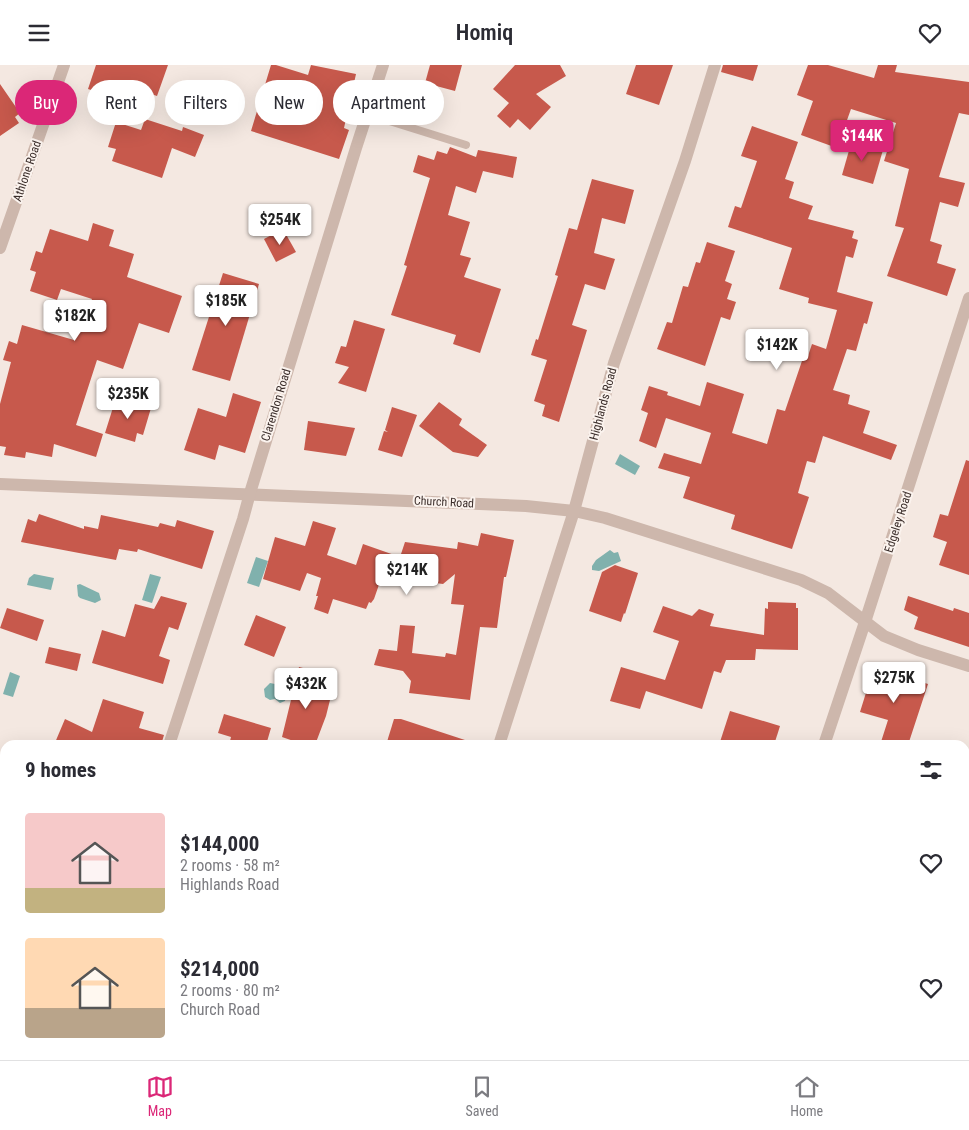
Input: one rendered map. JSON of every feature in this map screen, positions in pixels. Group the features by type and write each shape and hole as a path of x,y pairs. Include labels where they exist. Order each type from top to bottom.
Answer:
{"street":[{"name":"Athlone Road","path":"0,248 64,65"},
{"name":"Clarendon Road","path":"379,80 384,65"},
{"name":"Highlands Road","path":"501,740 574,511 614,363 685,161 716,65"},
{"name":"Clarendon Road","path":"170,740 244,519 250,493 364,125"},
{"name":"Edgeley Road","path":"826,740 866,622 969,298"},
{"name":"Church Road","path":"0,484 250,493 526,506 574,511 635,527 801,580 828,593 884,636 902,645 969,666"}],"lane":[{"path":"402,125 466,145"}],"water":[{"path":"620,454 640,466 635,475 615,464"},
{"path":"610,550 614,553 618,552 621,561 599,571 592,570 596,560"},
{"path":"256,557 268,561 259,587 247,583"},
{"path":"34,574 54,578 51,590 27,585 29,578"},
{"path":"150,574 161,577 152,603 142,600"},
{"path":"80,584 99,593 101,600 95,603 80,598 77,585"},
{"path":"10,672 20,676 13,697 3,694"},
{"path":"270,683 280,687 285,685 288,687 285,701 280,703 275,699 270,700 265,697 264,689"}],"building":[{"path":"96,65 168,65 157,96 155,95 155,80 91,80"},
{"path":"271,65 308,75 311,65 356,74 355,80 333,80 333,125 345,125 344,128 349,130 339,159 251,131 255,118 255,125 323,125 323,80 266,80"},
{"path":"430,65 462,65 455,91 444,88 444,80 426,80"},
{"path":"515,65 560,65 566,76 536,94 551,107 530,130 518,119 510,128 497,116 509,103 493,89"},
{"path":"636,65 673,65 659,105 626,94"},
{"path":"723,65 758,65 753,81 721,72"},
{"path":"808,65 828,65 874,78 878,65 897,65 895,72 969,82 969,115 959,113 939,177 965,183 958,207 940,202 930,241 942,245 937,263 956,269 947,296 887,276 904,228 895,226 909,169 884,161 896,123 851,109 837,148 801,135 813,101 797,95"},
{"path":"0,84 15,106 16,125 0,136"},
{"path":"155,122 182,131 183,127 204,135 195,157 172,148 162,178 112,161 116,149 108,147 115,125 125,125 141,130 143,125 155,125"},
{"path":"752,126 798,142 785,179 794,182 789,198 813,206 808,219 854,231 852,238 858,240 853,258 846,256 837,292 873,302 867,324 864,323 856,351 847,349 833,390 850,395 848,404 870,411 863,433 897,445 891,460 823,436 815,463 807,461 798,493 809,497 792,549 731,529 735,515 683,498 690,477 658,468 664,453 701,464 711,433 666,418 656,448 639,441 648,413 641,410 649,386 668,392 667,395 700,406 707,382 744,394 732,433 767,444 777,409 785,411 804,355 808,356 812,344 826,349 837,310 808,303 809,298 779,289 792,248 728,227 735,206 741,208 757,161 741,156"},
{"path":"852,140 883,150 873,184 842,175"},
{"path":"450,147 476,157 478,150 517,157 513,178 483,171 476,193 456,186 448,215 470,222 460,255 471,258 464,277 501,289 480,353 453,344 456,335 391,315 407,266 404,265 430,178 413,172 418,155 434,160 437,151 447,154"},
{"path":"592,179 634,190 625,224 602,218 594,253 615,259 605,290 585,284 572,325 587,330 559,422 542,416 545,405 534,401 547,360 531,355 536,339 538,340 558,276 555,275 569,228 577,230"},
{"path":"93,223 114,230 109,246 134,254 127,277 182,296 169,333 139,323 123,369 97,360 76,425 103,434 96,457 54,444 52,457 26,452 25,458 4,455 6,447 0,446 0,404 11,362 3,360 9,341 17,344 22,325 74,340 77,332 80,333 92,299 61,289 57,300 30,291 36,272 30,270 36,251 42,253 50,229 88,241"},
{"path":"283,229 296,252 276,262 264,239"},
{"path":"707,242 735,251 725,281 732,284 727,299 736,302 730,320 721,317 705,366 657,349 667,322 672,323 683,286 688,287 696,262 700,263"},
{"path":"223,273 259,284 230,381 192,370"},
{"path":"354,320 385,329 366,392 338,383 349,367 335,363 341,346 346,347"},
{"path":"233,393 261,402 245,453 219,445 215,460 184,450 198,408 226,417"},
{"path":"116,398 151,408 143,435 137,433 135,442 105,433"},
{"path":"439,402 462,419 459,425 487,445 478,457 453,452 419,426"},
{"path":"392,407 417,415 402,457 378,450 384,431 388,432 385,430"},
{"path":"308,421 355,428 346,456 304,450"},
{"path":"966,460 969,461 969,575 939,565 947,542 933,537 940,514 948,516"},
{"path":"39,514 84,529 84,526 98,529 101,515 158,527 160,523 175,527 177,520 214,531 202,569 138,549 137,552 119,549 116,560 21,542 28,519 36,522"},
{"path":"313,521 336,528 327,555 356,565 363,544 400,557 405,542 457,549 458,542 478,546 481,533 514,540 506,577 504,577 497,628 480,627 470,700 409,693 411,681 403,671 374,665 379,649 397,651 400,625 415,626 412,653 445,657 446,653 456,655 464,605 451,604 455,574 443,584 382,576 374,599 371,603 369,602 366,609 333,599 328,614 314,609 321,578 307,573 300,591 263,579 275,537 305,546"},
{"path":"615,565 638,573 621,622 589,611 602,572"},
{"path":"161,596 187,603 178,630 169,627 159,656 170,660 163,684 92,663 102,630 125,637 135,604 154,609"},
{"path":"908,596 953,611 954,608 969,613 969,647 914,629 918,617 904,610"},
{"path":"768,602 796,603 796,608 798,608 798,650 756,649 755,660 726,660 721,673 714,671 702,709 646,691 640,709 610,701 621,667 665,680 679,641 653,632 663,606 692,616 699,609 714,614 710,626 764,635 765,608 768,609"},
{"path":"7,608 44,620 37,641 0,628"},
{"path":"256,615 286,627 274,657 244,645"},
{"path":"49,647 81,654 77,671 45,663"},
{"path":"299,667 319,672 315,691 331,696 317,740 291,740 282,737"},
{"path":"874,667 928,684 910,740 882,740 888,720 860,712"},
{"path":"103,699 144,712 139,728 164,735 162,740 56,740 65,719 92,732"},
{"path":"730,711 780,726 776,740 721,740"},
{"path":"224,714 271,728 267,740 230,740 231,737 218,733"},
{"path":"394,719 401,719 465,740 388,740"}]}
